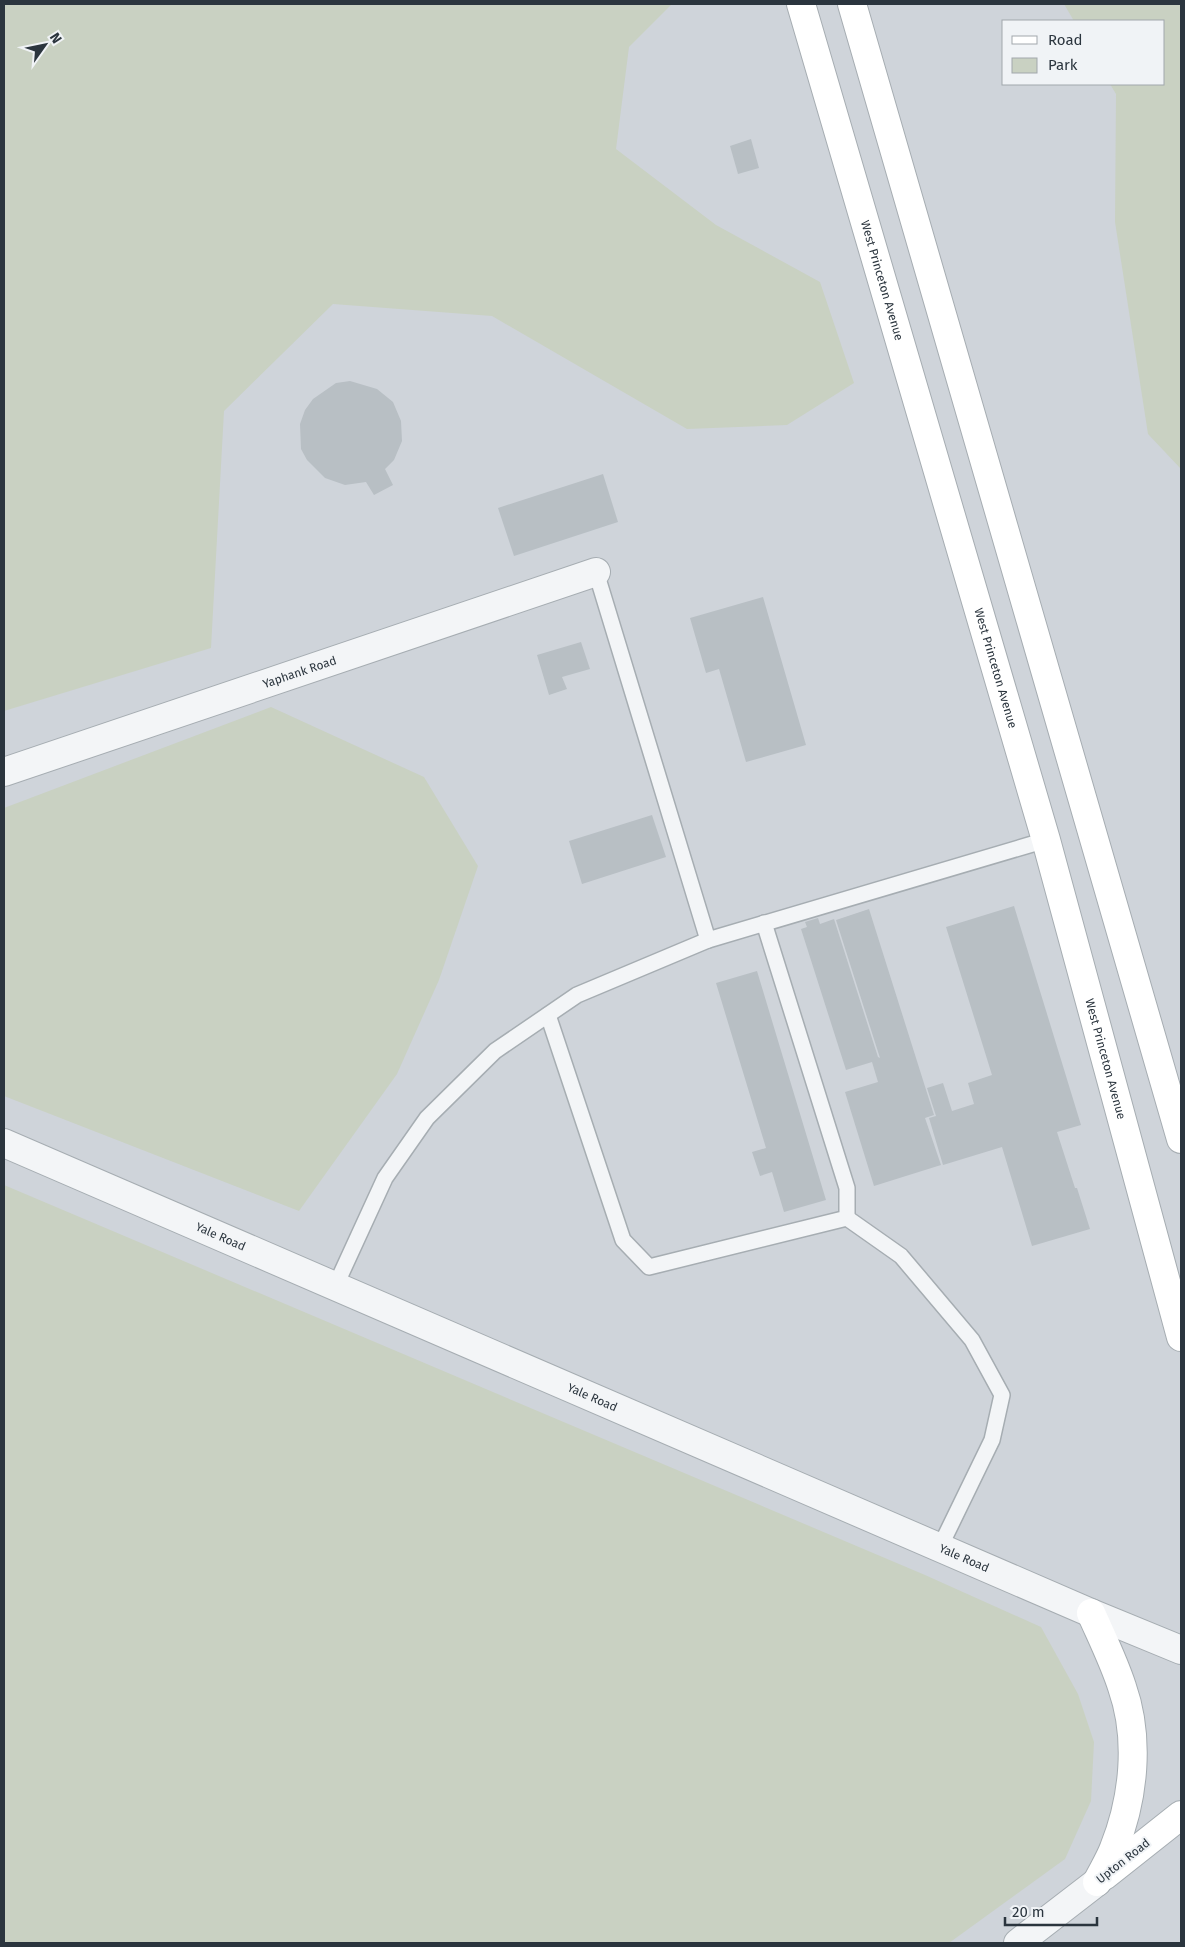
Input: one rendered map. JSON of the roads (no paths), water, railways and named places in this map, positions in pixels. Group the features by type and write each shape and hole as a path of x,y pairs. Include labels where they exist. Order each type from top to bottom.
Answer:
{"street":[{"name":"West Princeton Avenue","path":"801,4 1046,840 1181,1336"},
{"path":"852,4 1181,1139"},
{"name":"Yaphank Road","path":"4,772 596,572"},
{"name":"Yale Road","path":"4,1143 1091,1613 1181,1650"},
{"path":"1091,1613 1123,1688 1134,1751 1132,1782 1124,1818 1114,1848 1097,1882"},
{"name":"Upton Road","path":"1018,1943 1181,1816"}],"lane":[{"path":"596,572 708,940"},
{"path":"335,1286 385,1178 427,1118 495,1052 577,995 708,940 1046,840"},
{"path":"764,923 847,1188 847,1218"},
{"path":"548,1015 623,1240 649,1267 847,1218 901,1256 972,1340 1002,1395 992,1440 940,1547"}]}
